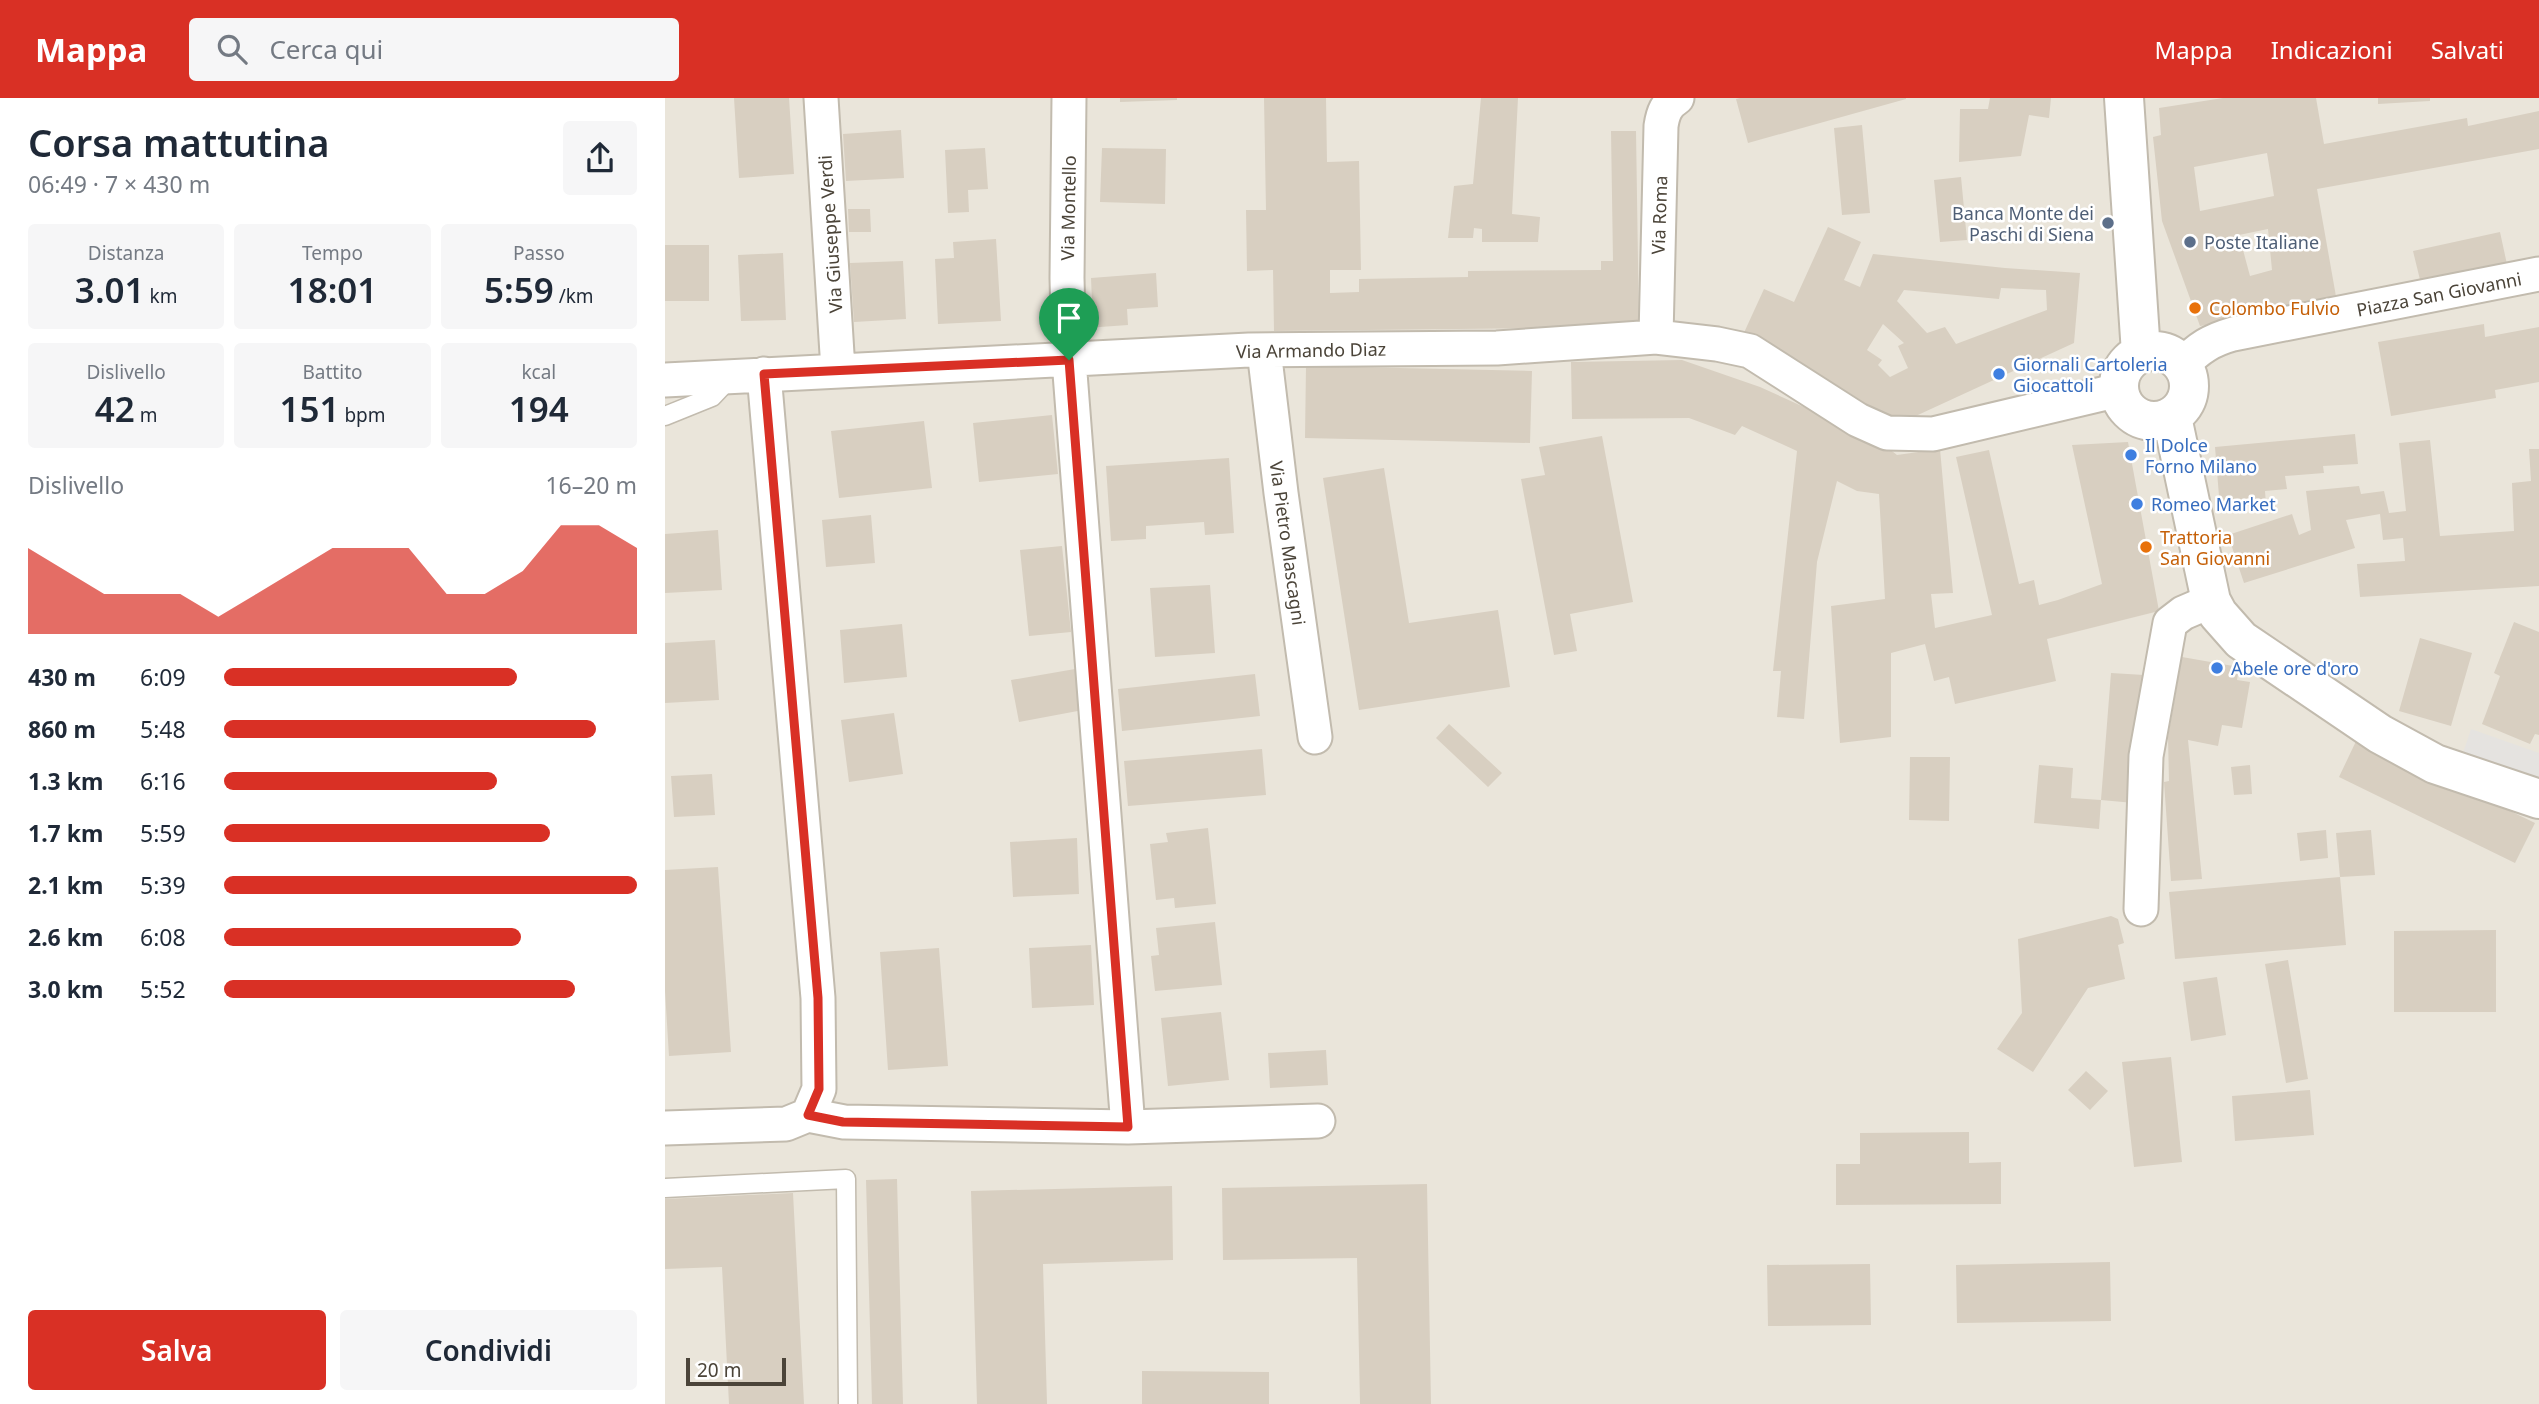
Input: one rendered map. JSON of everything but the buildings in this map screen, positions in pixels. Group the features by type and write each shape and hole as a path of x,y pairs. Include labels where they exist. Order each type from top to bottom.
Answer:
{"street":[{"name":"Via Giuseppe Verdi","path":"821,98 838,370"},
{"name":"Via Montello","path":"1069,98 1069,360 1128,1127"},
{"name":"Via Roma","path":"1656,337 1661,125 1664,112 1670,102 1677,98"},
{"path":"2124,98 2141,353"},
{"name":"Piazza San Giovanni","path":"2183,365 2211,341 2233,334 2539,274"},
{"name":"Via Armando Diaz","path":"665,380 1264,350 1497,348 1656,337 1750,351 1867,424 1887,433 1933,434 2119,390"},
{"name":"Via Pietro Mascagni","path":"1264,350 1315,737"},
{"path":"2153,350 2164,352 2183,365 2190,388 2181,409 2172,417 2161,421 2138,418 2122,402 2119,379 2131,359 2153,350"},
{"path":"764,374 818,998 819,1089 808,1115"},
{"path":"2172,417 2211,601 2218,614 2241,640 2380,734 2435,765 2539,799"},
{"path":"2141,909 2146,756 2170,623 2183,612 2211,601"},
{"path":"665,1128 786,1124 808,1115 843,1122 1128,1127 1318,1121"}],"lane":[{"path":"665,416 712,397 732,376"},
{"path":"665,1188 846,1179 848,1404"}],"shaded area":[{"path":"665,98 2539,98 2539,1404 665,1404"},
{"path":"2471,729 2539,753 2539,784 2462,756"}],"place":[{"name":"Banca Monte dei Paschi di Siena","path":"2108,223"},
{"name":"Poste Italiane","path":"2190,242"},
{"name":"Colombo Fulvio","path":"2195,308"},
{"name":"Giornali Cartoleria Giocattoli","path":"1999,374"},
{"name":"Il Dolce Forno Milano","path":"2131,455"},
{"name":"Romeo Market","path":"2137,504"},
{"name":"Trattoria San Giovanni","path":"2146,547"},
{"name":"Abele ore d'oro","path":"2217,668"}],"route":[{"path":"1069,360 1128,1127 843,1122 808,1115 819,1089 818,998 764,374 1069,360"}]}
